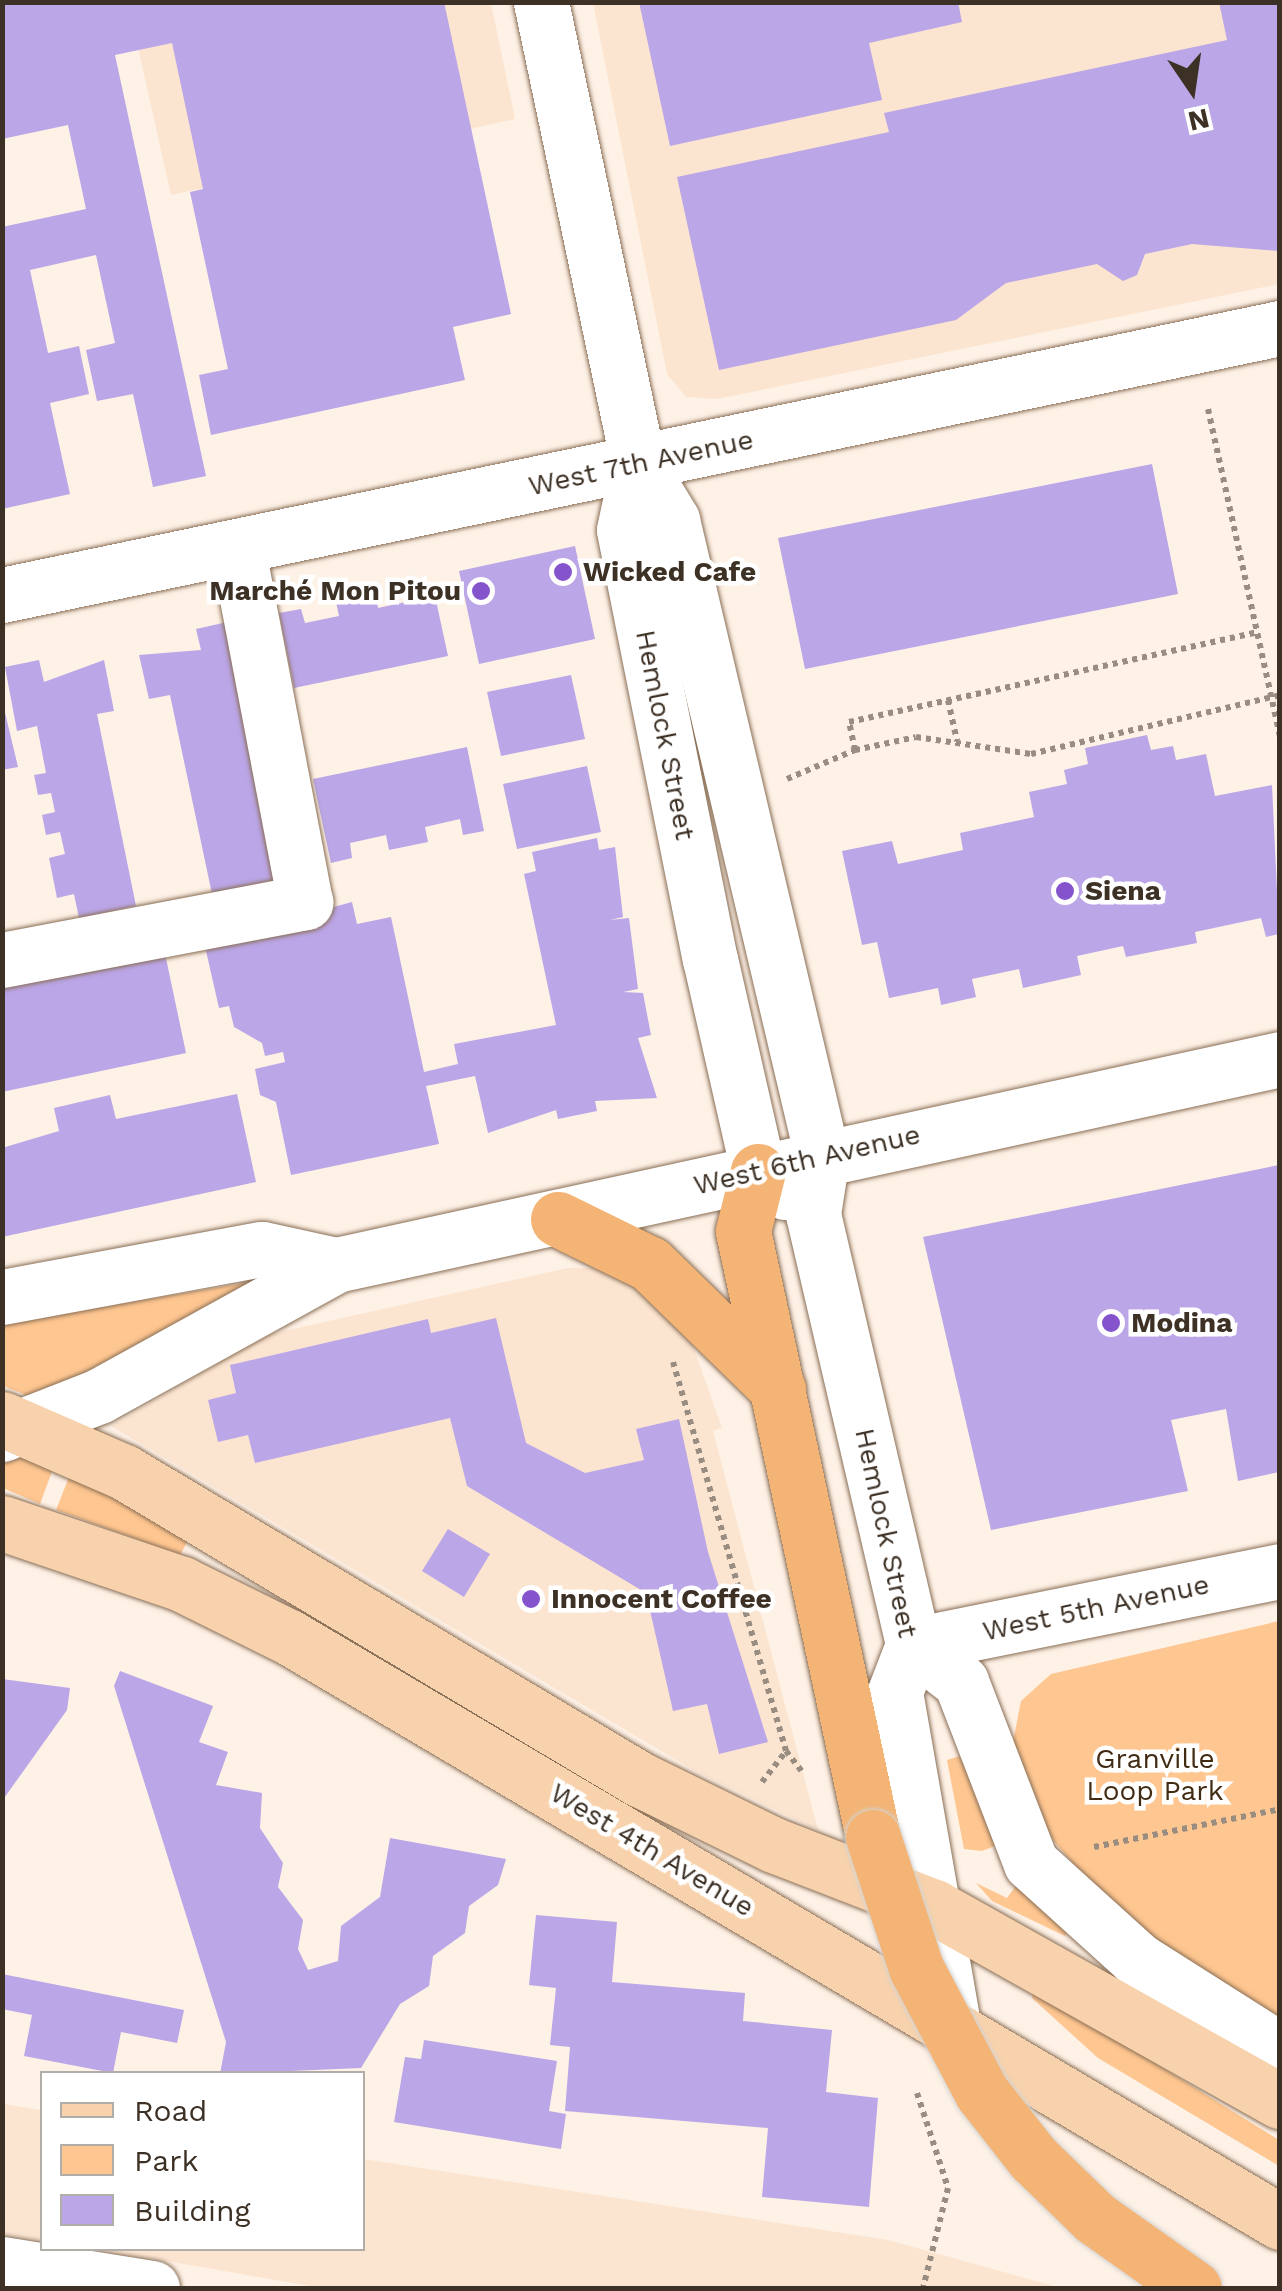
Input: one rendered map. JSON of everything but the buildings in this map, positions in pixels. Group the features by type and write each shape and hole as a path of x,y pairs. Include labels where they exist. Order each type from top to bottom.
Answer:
{"highway":[{"path":"758,1171 743,1231 873,1837 945,2031 1033,2158 1096,2218 1194,2288"},
{"path":"558,1218 661,1272 781,1403"}],"main road":[{"name":"West 4th Avenue","path":"10,1427 124,1472 639,1779 774,1845 934,1908 1280,2101"},
{"name":"West 4th Avenue","path":"2,1523 182,1584 289,1637 1280,2222"}],"street":[{"name":"Hemlock Street","path":"541,2 638,464 672,520 822,1156 813,1214 913,1645 895,1692 954,2029"},
{"name":"West 7th Avenue","path":"2,594 1280,328"},
{"name":"Hemlock Street","path":"638,464 624,530 758,1171"},
{"path":"2,960 306,902 237,546"},
{"name":"West 6th Avenue","path":"10,1427 116,1387 336,1266 822,1156 1280,1059"},
{"path":"758,1171 813,1214"},
{"name":"West 6th Avenue","path":"2,1298 262,1249 336,1266"},
{"name":"West 5th Avenue","path":"913,1645 1280,1570"},
{"path":"913,1645 961,1682 1031,1863 1138,1960 1280,2050"},
{"path":"2,2264 152,2288"}],"path":[{"path":"1208,410 1256,632 1275,696 1280,736"},
{"path":"855,750 850,722 1256,632"},
{"path":"783,780 855,750 916,737 1031,754 1275,696"},
{"path":"948,700 957,741"},
{"path":"670,1347 786,1751 808,1779"},
{"path":"759,1785 786,1751"},
{"path":"1087,1848 1280,1809"},
{"path":"913,2081 948,2188 923,2288"}],"shaded area":[{"path":"128,3 491,3 515,119 171,195"},
{"path":"593,3 1279,3 1279,284 717,399 686,397 667,374"},
{"path":"568,1268 612,1268 681,1312 722,1428 713,1431 818,1830 695,1771 111,1426 266,1335"},
{"path":"3,2104 40,2110 40,2240 3,2234"},
{"path":"365,2159 888,2240 1061,2288 322,2288 109,2251 365,2251"}],"green space":[{"path":"274,1278 34,1398 3,1386 2,1324"},
{"path":"28,1455 54,1466 40,1504 3,1488 2,1464"},
{"path":"71,1472 190,1537 180,1555 56,1510"},
{"name":"Granville Loop Park","path":"1279,1621 1279,2025 1110,1907 1036,1820 1011,1752 1021,1701 1051,1674"},
{"path":"960,1756 997,1845 982,1851 964,1849 947,1760"},
{"path":"1021,1879 1073,1923 1065,1936 992,1901 976,1883 1007,1898"},
{"path":"1034,1988 1279,2140 1279,2166 1098,2058 1032,1998"}],"place":[{"name":"Wicked Cafe","path":"563,572"},
{"name":"Marché Mon Pitou","path":"481,591"},
{"name":"Siena","path":"1065,891"},
{"name":"Modina","path":"1111,1323"},
{"name":"Innocent Coffee","path":"531,1599"}]}
